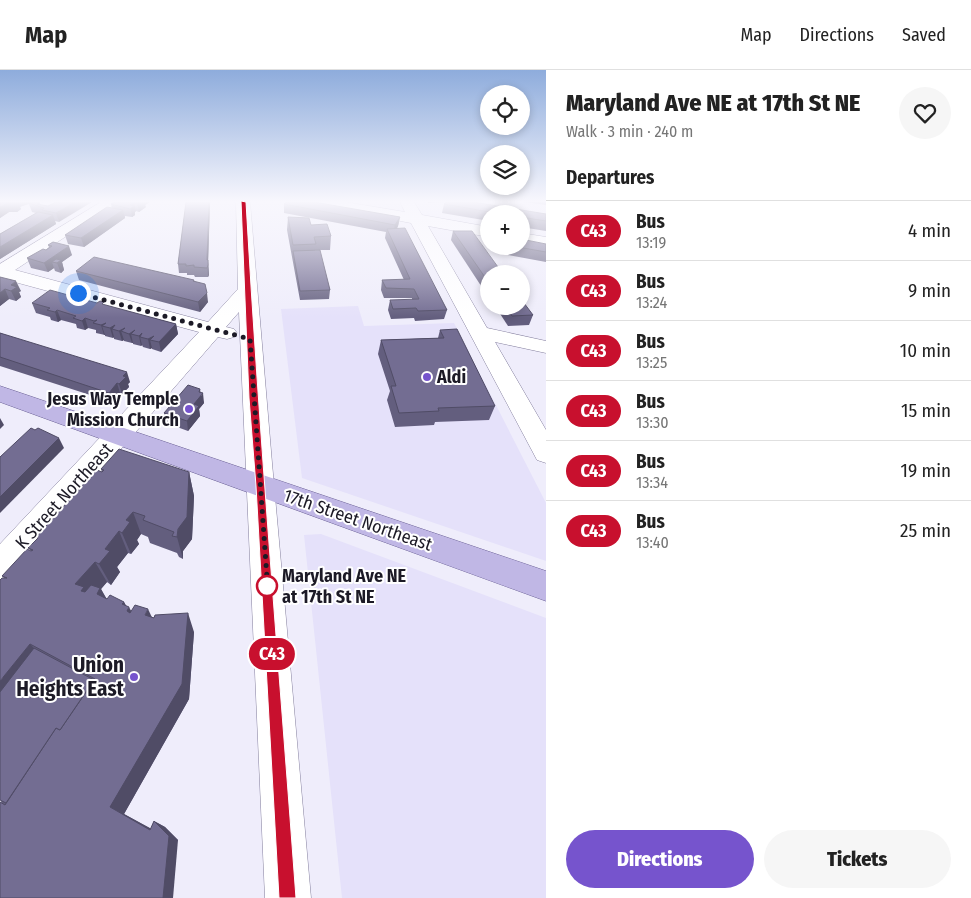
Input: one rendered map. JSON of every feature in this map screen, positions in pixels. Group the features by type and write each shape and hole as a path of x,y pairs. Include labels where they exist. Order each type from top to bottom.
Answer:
{"main road":[{"name":"17th Street Northeast","path":"0,394 546,586"}],"street":[{"path":"0,272 50,241"},
{"path":"245,241 288,898"},
{"path":"428,241 546,453"},
{"path":"0,272 250,339"},
{"name":"K Street Northeast","path":"0,566 247,291"},
{"path":"479,332 546,347"}],"shaded area":[{"path":"358,306 364,326 454,323 546,503 546,561 302,478 281,309"},
{"path":"321,534 546,618 546,898 342,898 304,535"}],"building":[{"path":"0,241 11,241 0,247"},
{"path":"181,241 208,241 207,268 178,264"},
{"path":"292,241 315,241 316,244 293,245"},
{"path":"392,241 411,241 447,310 418,311 416,308 393,309 390,300 419,299 414,289 386,288 382,280 410,279"},
{"path":"460,241 479,241 480,255 489,255 497,265 480,265 480,270"},
{"path":"530,241 546,244 546,252 530,249"},
{"path":"53,242 69,246 44,263 27,258 43,249 46,250 52,246 48,245"},
{"path":"320,250 330,290 300,291 293,251"},
{"path":"94,257 194,280 205,284 207,293 198,302 76,271"},
{"path":"56,259 61,260 57,263 52,262"},
{"path":"0,277 16,281 11,285 17,287 11,291 5,289 0,293"},
{"path":"50,290 97,303 100,301 104,302 102,304 176,324 159,342 150,340 154,336 148,339 140,337 142,333 139,336 131,334 135,330 129,334 121,331 125,328 119,331 112,329 115,325 110,328 102,326 106,323 101,325 93,323 97,320 85,318 82,321 73,318 76,316 57,310 55,312 47,310 50,308 32,303"},
{"path":"530,311 533,315 512,316 530,315"},
{"name":"Aldi","path":"457,329 495,406 438,408 439,411 399,413 391,386 396,386 381,340 444,338 440,330"},
{"path":"0,333 127,372 123,376 126,377 119,384 117,383 109,393 0,357"},
{"path":"188,385 200,389 199,392 203,393 194,404 199,406 187,421 164,413"},
{"path":"31,428 35,430 38,428 59,438 0,497 0,457"},
{"name":"Union Heights East","path":"119,449 189,472 187,517 178,529 177,537 172,536 174,532 143,520 145,516 133,512 126,520 130,522 122,533 119,531 105,549 110,551 99,564 95,562 75,584 84,587 81,591 85,592 91,585 100,588 97,594 107,599 110,595 124,602 122,604 129,607 127,611 130,613 135,605 148,609 145,615 154,618 155,615 188,613 182,684 110,807 150,830 154,821 169,836 163,898 0,898 0,802 5,805 56,728 60,730 95,679 30,644 0,681 0,580 7,578 2,576 27,549 33,550 28,548 38,538 36,537 97,470 102,472 104,470 101,469"},
{"path":"34,648 94,680 60,730 56,728 6,803 0,800 0,692"}],"bus line":[{"name":"C43","path":"245,241 253,398 261,486 288,898"}],"place":[{"name":"Aldi","path":"427,377"},
{"name":"Jesus Way Temple Mission Church","path":"189,409"},
{"name":"Maryland Ave NE at 17th St NE","path":"267,586"},
{"name":"Union Heights East","path":"134,677"}],"route":[{"path":"78,293 250,339 268,592 267,586"}]}
